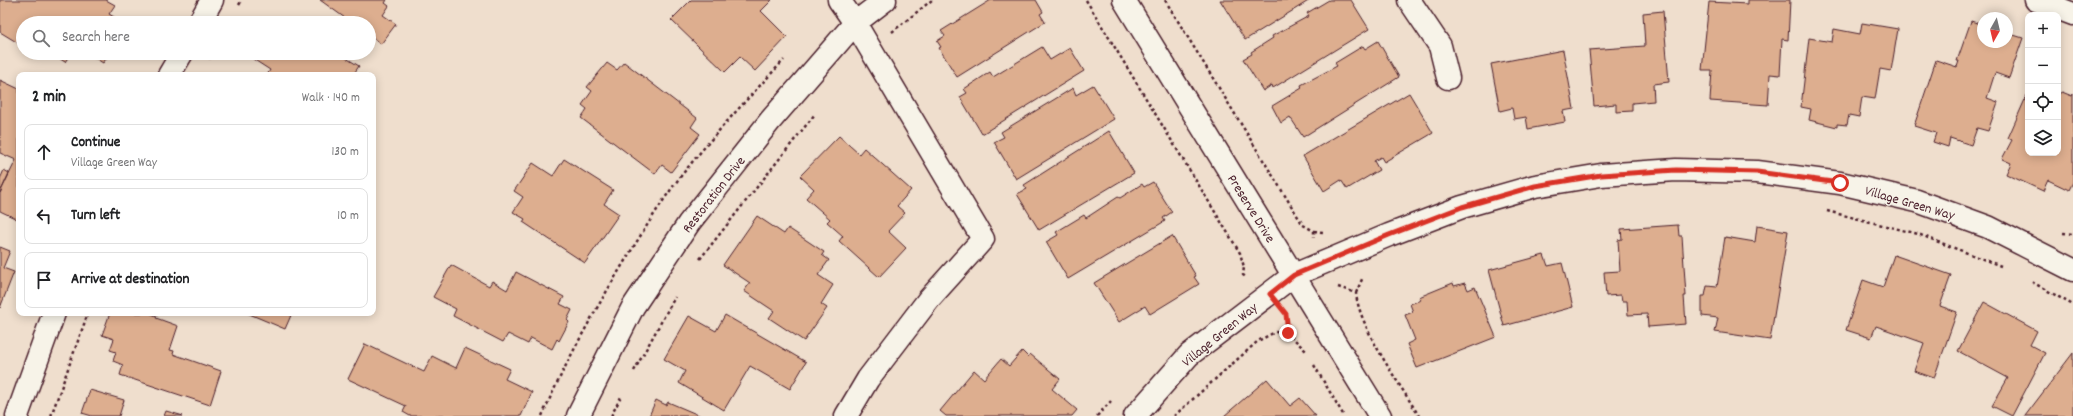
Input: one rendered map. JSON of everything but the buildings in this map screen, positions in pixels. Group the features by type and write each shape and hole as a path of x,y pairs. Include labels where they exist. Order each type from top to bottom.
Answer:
{"street":[{"path":"203,16 212,0"},
{"path":"839,0 855,23 983,239 928,299 868,379 846,416"},
{"name":"Restoration Drive","path":"578,416 633,307 689,223 770,121 855,23 885,0"},
{"name":"Preserve Drive","path":"1124,0 1380,416"},
{"path":"1409,0 1440,46 1448,78"},
{"path":"2036,0 2073,14"},
{"path":"171,72 178,60"},
{"name":"Village Green Way","path":"1135,416 1188,355 1294,275 1317,264 1462,207 1535,186 1601,175 1676,170 1757,172 1840,183 1917,201 1988,227 2073,270"},
{"path":"18,416 53,316"}],"path":[{"path":"871,50 932,0"},
{"path":"1086,0 1240,252 1244,267 1243,275 1270,294 1286,314 1288,333 1310,357"},
{"path":"1165,0 1303,225 1314,231 1317,264 1338,287 1356,292"},
{"path":"696,264 820,108"},
{"path":"1826,210 1918,234 2008,269"},
{"path":"1369,274 1363,277 1356,292 1357,304 1368,330 1419,416"},
{"path":"2027,280 2073,305"},
{"path":"632,373 679,290"},
{"path":"51,416 87,316"},
{"path":"1174,416 1258,341 1275,332 1288,333"},
{"path":"1313,364 1344,416"},
{"path":"611,416 622,395"}],"route":[{"path":"1288,333 1286,314 1270,294 1294,275 1317,264 1462,207 1535,186 1601,175 1676,170 1757,172 1840,183"}]}
